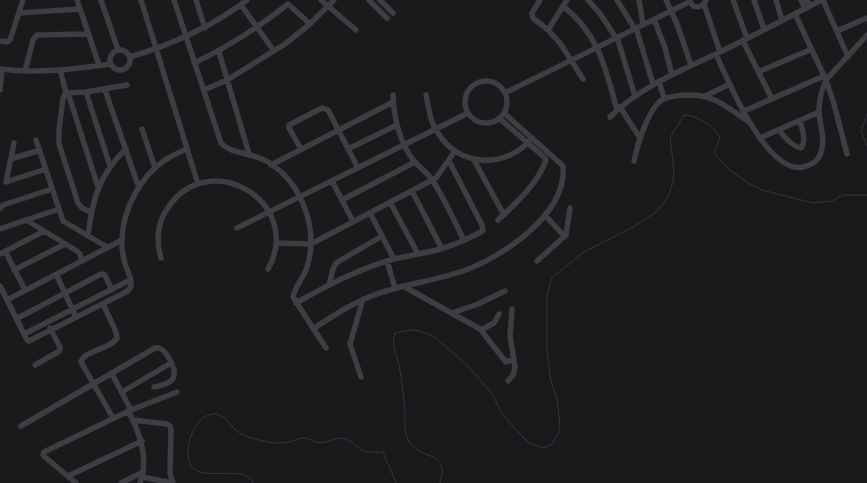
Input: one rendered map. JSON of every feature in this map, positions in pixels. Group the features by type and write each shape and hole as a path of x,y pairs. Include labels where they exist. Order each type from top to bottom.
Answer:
{"street":[{"path":"0,41 7,42 10,40 23,0"},
{"path":"77,0 99,66"},
{"path":"100,0 118,50"},
{"path":"141,0 198,184"},
{"path":"174,0 221,143 228,149 249,154 272,164 285,176 300,197 307,216 311,244 306,268 294,293 294,299 326,348"},
{"path":"196,0 205,28"},
{"path":"130,57 156,49 205,28 247,0"},
{"path":"322,0 356,30"},
{"path":"204,90 228,80 274,51 310,24 334,0"},
{"path":"369,0 387,18"},
{"path":"380,0 393,13"},
{"path":"540,0 533,11 532,16 560,43 583,79"},
{"path":"548,30 567,0"},
{"path":"588,0 601,15 617,38 634,96"},
{"path":"617,0 635,28 653,84"},
{"path":"639,0 643,24"},
{"path":"666,0 683,38 691,65"},
{"path":"733,0 745,39 758,72 772,99"},
{"path":"754,0 764,29"},
{"path":"776,0 782,20"},
{"path":"801,0 807,8"},
{"path":"807,0 807,8"},
{"path":"610,116 634,96 653,84 822,0 848,57"},
{"path":"505,93 689,1 696,7 699,7 705,2 718,53 730,84 750,123 769,150 784,164 798,168 808,166 816,162 821,153 823,142 820,112 822,90 825,78"},
{"path":"194,63 219,52 257,27 290,2 310,24"},
{"path":"241,5 274,51"},
{"path":"563,6 583,25 598,47 618,108 640,138"},
{"path":"19,13 80,10"},
{"path":"795,14 825,78 834,104 847,154"},
{"path":"654,19 665,48 672,75"},
{"path":"837,31 864,19 867,25"},
{"path":"25,71 33,40 36,36 88,34"},
{"path":"744,111 825,78 848,57 867,35"},
{"path":"758,72 812,49"},
{"path":"118,50 127,52 130,57 130,64 122,70 115,69 111,64 110,60 112,54 118,50"},
{"path":"219,52 249,154"},
{"path":"0,90 1,70 60,70 111,64"},
{"path":"60,70 98,187"},
{"path":"488,81 494,83 505,93 507,102 504,112 499,118 493,121 482,122 476,120 468,113 465,103 469,89 477,83 488,81"},
{"path":"659,81 664,98"},
{"path":"705,96 730,84"},
{"path":"91,212 82,208 78,204 59,144 59,130 63,98 67,93 105,90 127,86"},
{"path":"105,90 139,188"},
{"path":"86,92 110,166"},
{"path":"393,95 397,125 404,145 415,162 433,180 464,240"},
{"path":"426,95 430,116 435,129 444,142 463,156 474,160 489,160 506,157 520,150 532,138"},
{"path":"634,161 640,138 647,122 655,106 664,98 697,95 705,96 713,99 750,123"},
{"path":"272,164 393,102"},
{"path":"300,149 289,128 290,124 324,108 328,110 358,168"},
{"path":"313,328 363,299 395,288 453,274 482,263 516,242 545,216 558,195 563,167 562,164 504,112"},
{"path":"760,138 820,112"},
{"path":"237,228 468,113"},
{"path":"498,220 527,191 546,161 544,157 499,118"},
{"path":"779,130 796,147 801,148 803,146 804,138 800,121"},
{"path":"348,149 397,125"},
{"path":"142,129 155,168"},
{"path":"36,140 62,219 107,248"},
{"path":"14,143 6,180 7,182 46,169"},
{"path":"0,286 16,319 29,341 128,291 131,284 125,264 122,240 124,222 130,204 139,188 155,168 164,160 187,149"},
{"path":"10,159 40,150"},
{"path":"88,236 91,212 98,187 110,166 126,150"},
{"path":"276,243 311,244 433,180 439,176 455,151"},
{"path":"474,160 504,215"},
{"path":"296,303 339,279 387,261 442,249 481,232 483,226 449,161"},
{"path":"342,200 415,162"},
{"path":"161,258 158,248 158,233 164,213 170,204 178,196 198,184 219,181 230,182 255,195 269,212 275,228 276,243 274,255 268,269"},
{"path":"332,181 353,221"},
{"path":"0,208 3,205 52,189"},
{"path":"412,191 442,249"},
{"path":"390,202 418,254"},
{"path":"537,261 567,232 570,208"},
{"path":"0,229 59,209"},
{"path":"370,213 394,259"},
{"path":"545,216 564,236"},
{"path":"26,220 78,252 82,261"},
{"path":"25,290 14,270 2,253 44,231"},
{"path":"329,285 333,268 337,262 382,236"},
{"path":"7,300 122,240"},
{"path":"14,270 66,244"},
{"path":"387,261 395,288"},
{"path":"56,274 76,317"},
{"path":"16,319 101,274 105,275 110,300"},
{"path":"24,334 130,280"},
{"path":"403,286 481,330 506,361 508,362 514,359"},
{"path":"452,313 478,304 505,291"},
{"path":"361,377 350,349 350,344 363,299"},
{"path":"103,304 116,332 117,338 113,342 84,356 82,359 82,365 113,418"},
{"path":"508,380 514,372 515,365 510,336 512,309"},
{"path":"481,330 494,323 499,314"},
{"path":"35,364 60,350 60,347 47,323"},
{"path":"22,426 157,348 164,351 175,373 172,380 168,383 154,388"},
{"path":"122,392 171,363"},
{"path":"112,374 122,392 142,441 143,454 141,478"},
{"path":"76,483 44,456 44,452 129,410 177,392"},
{"path":"121,483 141,478 173,483 170,473 170,426 167,424 133,420"},
{"path":"68,476 142,441"}],"waterway":[{"path":"867,114 861,131 867,146"},
{"path":"440,483 442,473 441,465 434,457 415,449 408,440 405,429 405,407 402,383 394,345 395,333 410,330 420,331 433,336 466,364 493,395 501,412 529,443 543,448 551,445 558,434 560,426 557,399 551,382 547,350 547,294 552,278 584,252 633,227 656,212 663,204 669,195 673,182 674,170 670,138 684,115 695,117 714,129 720,138 714,153 731,171 748,183 762,190 813,203 832,201 843,195 867,195"},
{"path":"253,483 249,477 242,474 205,473 197,471 191,466 188,451 189,443 195,427 206,416 213,414 221,415 237,431 263,441 285,443 304,438 321,443 342,438 351,441 364,451 383,452 396,483"}]}
